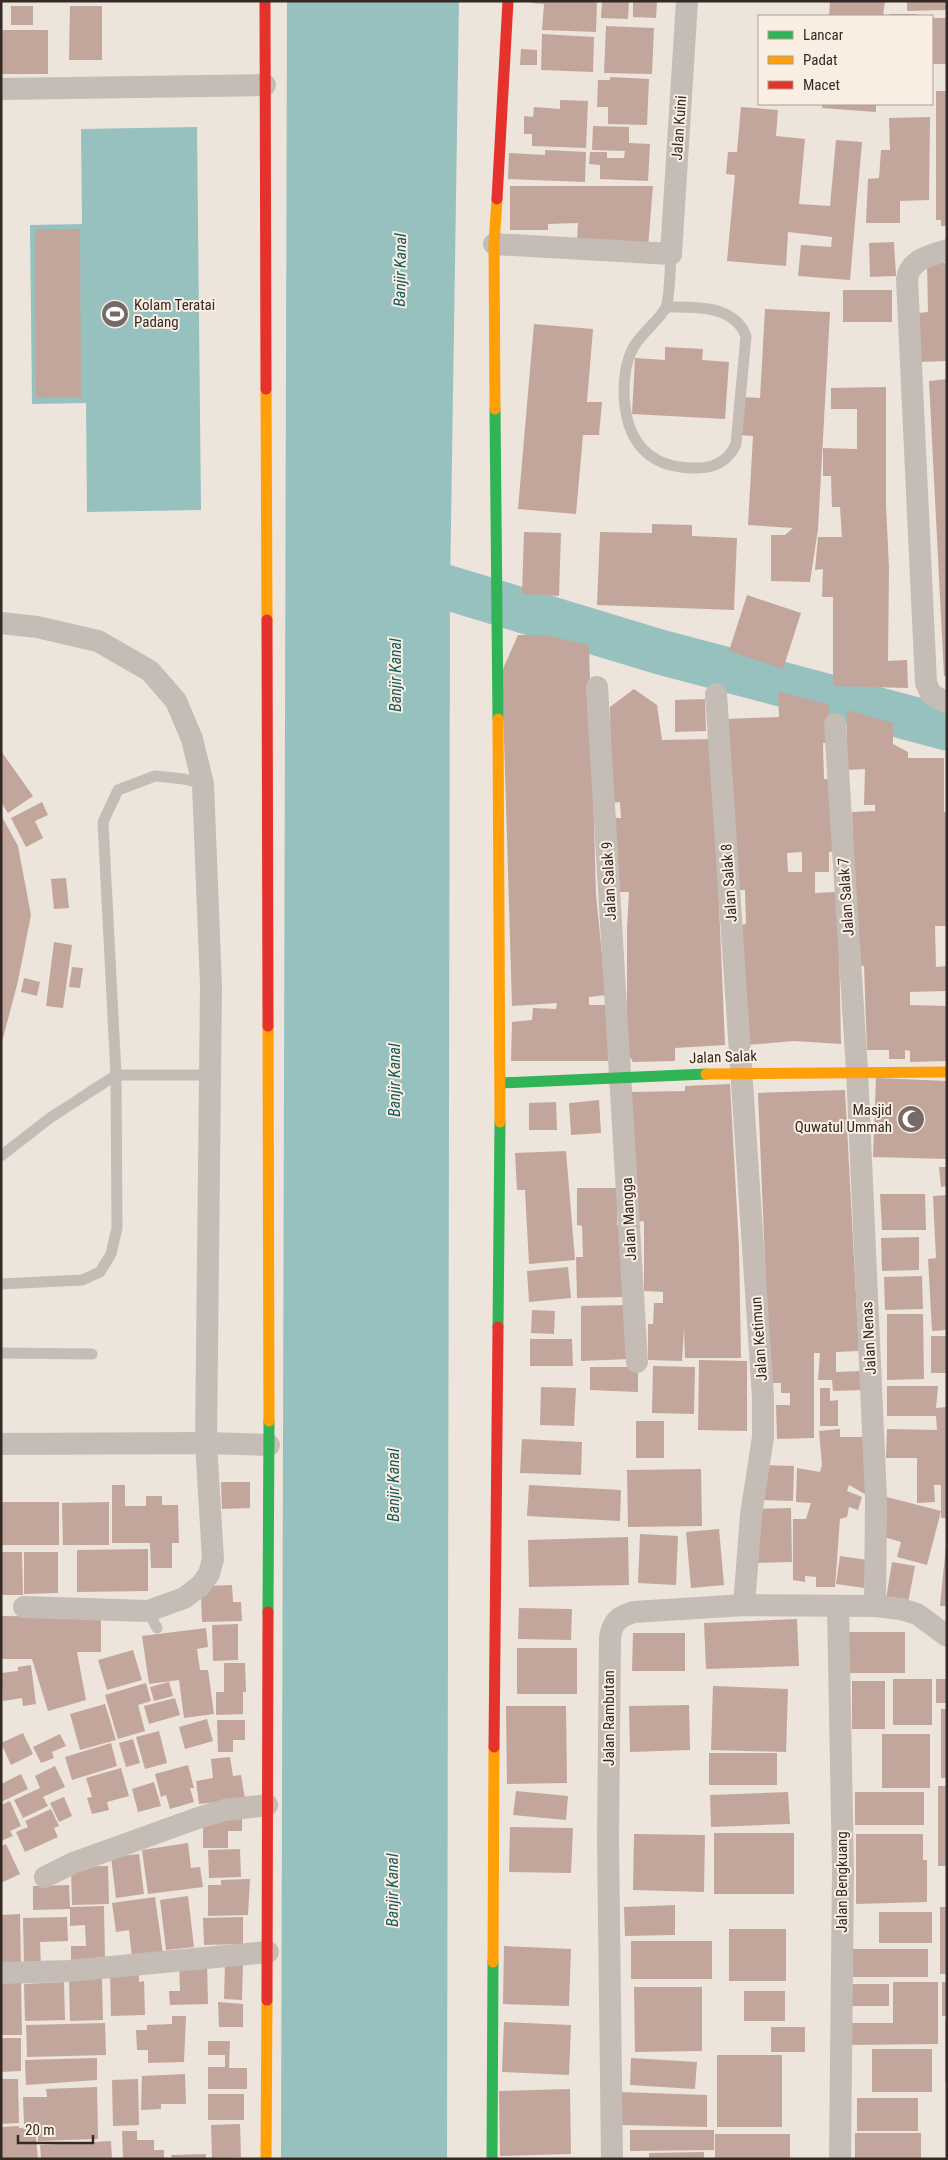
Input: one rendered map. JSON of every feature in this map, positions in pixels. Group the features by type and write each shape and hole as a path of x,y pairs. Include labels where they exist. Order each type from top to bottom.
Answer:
{"street":[{"path":"265,1 269,1445 266,2159"},
{"path":"492,2159 495,1523 501,1083 494,244 508,1"},
{"name":"Jalan Kuini","path":"671,254 687,1"},
{"path":"1,89 265,85"},
{"path":"494,244 671,254"},
{"path":"945,702 931,694 926,683 906,279 909,269 914,262 947,250"},
{"path":"1,623 37,627 98,641 150,671 176,701 192,739 203,784 210,986 206,1443 213,1559 209,1574 200,1586 153,1620 24,1607"},
{"name":"Jalan Salak 9","path":"597,686 620,1076"},
{"name":"Jalan Salak 8","path":"716,694 741,1072"},
{"name":"Jalan Salak 7","path":"835,724 857,1070"},
{"name":"Jalan Salak","path":"501,1083 620,1076 741,1072 857,1070 947,1072"},
{"name":"Jalan Nenas","path":"857,1070 876,1499 875,1606"},
{"name":"Jalan Ketimun","path":"741,1072 764,1414 761,1462 746,1557 744,1605"},
{"name":"Jalan Mangga","path":"620,1076 637,1362"},
{"path":"1,1444 206,1443 269,1445"},
{"name":"Jalan Rambutan","path":"612,2159 608,1840 611,1630 618,1619 634,1612 744,1605 875,1606 901,1609 917,1614 947,1636"},
{"name":"Jalan Bengkuang","path":"838,1606 843,1871 840,2159"},
{"path":"45,1877 73,1863 198,1818 225,1810 267,1805"},
{"path":"1,1974 69,1971 268,1952"}],"lane":[{"path":"666,307 712,309 739,325 746,336 736,444 732,455 710,466 699,468 672,466 651,458 640,448 627,422 624,388 628,357 639,338 666,307 671,254"},
{"path":"1,1284 82,1280 100,1272 111,1254 117,1228 116,1075 103,822 118,790 155,776 184,779 203,784"},
{"path":"1,1156 50,1118 116,1075 210,1075"},
{"path":"1,1353 92,1354"}],"water":[{"name":"Banjir Kanal","path":"287,1 459,1 450,590 447,2159 281,2159"},
{"name":"Kolam Teratai Padang","path":"197,127 201,510 87,512 86,403 32,404 30,225 82,224 81,129"}],"building":[{"path":"531,1 597,1 596,32 542,30 544,4 531,3"},
{"path":"602,1 629,1 628,19 601,18"},
{"path":"633,1 657,1 656,18 633,17"},
{"path":"830,1 885,1 883,15 829,15"},
{"path":"907,1 947,1 947,10 907,11"},
{"path":"11,6 33,6 33,25 11,25"},
{"path":"70,6 102,6 102,60 69,60"},
{"path":"889,14 917,14 917,15"},
{"path":"933,18 947,18 947,64 933,64"},
{"path":"606,26 654,28 652,74 604,73"},
{"path":"1,30 48,30 48,74 1,74"},
{"path":"542,34 594,37 593,72 541,70"},
{"path":"521,49 537,50 537,65 520,65"},
{"path":"610,77 649,79 647,125 608,124 608,107 597,107 598,80 610,80"},
{"path":"936,91 947,91 947,226 941,226 941,220 936,220"},
{"path":"560,100 588,101 586,148 532,146 532,134 524,134 524,116 533,117 534,107 560,109"},
{"path":"822,105 876,105 876,112 822,108"},
{"path":"741,107 778,110 776,136 805,139 799,204 830,206 836,140 862,142 850,280 798,276 801,245 831,247 832,237 788,232 786,266 727,261 735,175 726,174 728,152 737,152"},
{"path":"930,117 929,200 900,201 900,223 866,223 868,179 879,178 881,150 890,150 889,118"},
{"path":"593,126 629,127 629,143 650,144 648,181 600,179 600,165 589,164 590,152 607,152 607,158 624,158 625,151 592,150"},
{"path":"545,150 586,152 585,182 508,179 509,153 545,155"},
{"path":"510,186 653,186 648,247 577,240 578,223 548,224 548,230 510,230"},
{"path":"35,229 80,229 81,397 36,398"},
{"path":"894,242 896,276 870,277 869,243"},
{"path":"927,263 947,263 947,361 919,362 919,313 928,312"},
{"path":"843,290 892,290 892,322 843,322"},
{"path":"765,309 830,312 818,529 810,582 771,581 771,535 785,535 793,528 748,525 753,436 740,435 742,397 760,398"},
{"path":"534,324 593,329 587,402 602,402 599,435 583,435 576,514 518,509"},
{"path":"665,347 703,349 702,360 729,362 725,419 632,414 635,358 665,360"},
{"path":"947,379 947,676 944,676 929,381"},
{"path":"886,387 886,505 889,568 888,661 907,660 908,688 833,686 833,597 822,597 823,569 815,570 818,537 842,537 840,507 832,507 831,476 823,476 823,448 857,449 857,409 831,409 831,388"},
{"path":"652,524 692,525 692,536 737,538 734,610 597,605 600,532 652,533"},
{"path":"524,532 561,533 559,596 522,594"},
{"path":"747,595 801,613 783,669 729,651"},
{"path":"518,635 546,635 589,645 596,895 606,995 589,997 589,1005 609,1005 608,1061 511,1061 512,1022 532,1020 533,1008 556,1009 557,1003 512,1006 502,671"},
{"path":"634,689 657,705 662,740 712,739 725,1045 675,1048 675,1061 633,1062 627,1052 627,928 629,892 620,892 615,818 621,818 620,802 611,803 610,707"},
{"path":"778,691 829,705 831,743 823,743 824,779 830,779 835,851 829,852 829,872 815,872 815,893 838,892 841,1044 794,1041 746,1045 741,925 746,924 745,890 739,890 727,719 779,717","holes":["802,852 802,872 788,872 787,853"]},
{"path":"705,699 706,731 675,732 675,700"},
{"path":"847,710 893,723 893,744 908,752 908,758 944,758 944,812 947,812 947,926 935,926 936,967 947,966 947,991 910,992 910,1005 947,1006 947,1061 910,1062 910,1051 905,1050 905,1059 889,1059 889,1050 867,1050 864,966 857,965 852,812 875,811 875,805 864,805 865,769 846,770"},
{"path":"1,751 33,796 8,813 1,802"},
{"path":"42,802 48,815 35,821 43,838 26,847 11,818"},
{"path":"1,815 18,846 31,915 18,981 2,1042"},
{"path":"66,878 69,908 54,909 51,879"},
{"path":"54,942 72,945 63,1008 46,1006"},
{"path":"72,967 83,968 80,988 69,987"},
{"path":"24,978 40,982 37,996 21,992"},
{"name":"Masjid Quwatul Ummah","path":"876,1078 947,1081 947,1159 873,1157"},
{"path":"730,1084 739,1247 741,1358 685,1358 684,1328 682,1361 648,1360 648,1324 653,1324 654,1303 663,1303 663,1292 644,1291 644,1221 637,1222 631,1092 685,1091 685,1086"},
{"path":"845,1090 859,1351 836,1352 836,1372 863,1371 864,1390 833,1391 832,1380 818,1380 820,1353 814,1353 814,1438 777,1439 776,1405 790,1405 790,1393 781,1393 781,1383 770,1383 758,1093"},
{"path":"599,1100 601,1133 571,1135 569,1103"},
{"path":"556,1102 557,1130 529,1130 529,1103"},
{"path":"566,1151 575,1260 529,1264 525,1190 517,1190 515,1153"},
{"path":"939,1167 947,1167 947,1186 941,1187"},
{"path":"577,1188 618,1188 617,1225 623,1225 625,1297 577,1298 576,1257 583,1257 582,1226 577,1225"},
{"path":"880,1194 925,1194 926,1230 882,1230"},
{"path":"947,1195 947,1330 932,1331 928,1259 936,1258 933,1196"},
{"path":"919,1237 919,1270 882,1271 881,1238"},
{"path":"568,1267 571,1298 529,1302 527,1271"},
{"path":"922,1276 923,1309 885,1310 884,1277"},
{"path":"627,1305 630,1359 581,1361 581,1306"},
{"path":"532,1310 555,1311 554,1334 531,1333"},
{"path":"887,1314 923,1314 924,1379 887,1380"},
{"path":"931,1336 947,1336 947,1373 931,1373"},
{"path":"530,1339 572,1339 573,1366 530,1366"},
{"path":"699,1360 747,1361 747,1431 698,1430"},
{"path":"653,1366 695,1367 694,1414 652,1413"},
{"path":"590,1367 638,1367 638,1392 590,1390"},
{"path":"887,1386 938,1386 936,1408 947,1407 947,1518 941,1518 941,1485 934,1485 935,1502 917,1503 917,1458 886,1458 887,1429 937,1430 936,1416 887,1416"},
{"path":"541,1387 576,1388 574,1426 540,1425"},
{"path":"820,1388 830,1388 830,1401 838,1400 838,1426 820,1426"},
{"path":"636,1421 664,1421 664,1458 636,1458"},
{"path":"840,1429 840,1437 868,1437 870,1497 849,1485 847,1491 862,1497 858,1510 849,1507 847,1517 840,1519 835,1587 816,1587 816,1577 805,1576 805,1582 793,1580 793,1519 806,1519 811,1503 796,1502 797,1468 820,1472 822,1465 819,1431"},
{"path":"522,1439 582,1442 581,1475 520,1473"},
{"path":"761,1465 794,1466 793,1501 760,1500"},
{"path":"701,1469 702,1526 628,1527 627,1470"},
{"path":"221,1482 250,1482 250,1508 222,1509"},
{"path":"112,1485 125,1485 125,1506 146,1506 146,1496 162,1496 162,1505 178,1505 179,1543 172,1543 172,1568 151,1568 150,1543 112,1543"},
{"path":"529,1485 621,1490 620,1521 527,1516"},
{"path":"887,1497 941,1511 927,1565 897,1557 901,1542 877,1535"},
{"path":"1,1502 59,1502 59,1545 1,1545"},
{"path":"109,1502 109,1545 63,1545 62,1503"},
{"path":"791,1508 792,1562 755,1563 753,1509"},
{"path":"719,1529 724,1585 691,1588 686,1532"},
{"path":"640,1534 678,1536 676,1585 638,1583"},
{"path":"628,1537 629,1585 529,1587 528,1540"},
{"path":"946,1545 947,1606 940,1606"},
{"path":"148,1549 148,1591 77,1592 77,1550"},
{"path":"1,1552 22,1552 23,1595 1,1595"},
{"path":"24,1552 58,1552 58,1593 24,1594"},
{"path":"840,1556 868,1560 864,1588 836,1584"},
{"path":"892,1562 915,1566 908,1603 886,1599"},
{"path":"232,1585 233,1602 241,1602 242,1621 202,1622 201,1595 207,1595 207,1586"},
{"path":"519,1608 572,1609 571,1640 518,1639"},
{"path":"1,1616 101,1617 101,1652 77,1652 86,1700 48,1711 32,1659 1,1659"},
{"path":"797,1619 799,1666 706,1669 704,1623"},
{"path":"238,1624 238,1660 213,1661 212,1625"},
{"path":"206,1628 208,1647 197,1649 200,1670 208,1670 214,1714 184,1718 179,1680 149,1684 142,1636"},
{"path":"849,1632 905,1632 905,1673 849,1673"},
{"path":"633,1633 685,1633 685,1671 632,1671"},
{"path":"517,1648 577,1648 577,1694 517,1694"},
{"path":"133,1650 142,1680 107,1690 98,1660"},
{"path":"224,1663 245,1663 246,1692 243,1692 243,1714 216,1715 216,1692 224,1692"},
{"path":"31,1665 36,1704 23,1706 22,1698 3,1701 1,1673 18,1671 18,1667"},
{"path":"893,1679 932,1679 932,1725 893,1725"},
{"path":"936,1679 947,1679 947,1703 936,1703"},
{"path":"852,1681 885,1681 885,1729 852,1729"},
{"path":"169,1682 173,1696 154,1701 150,1687"},
{"path":"146,1683 151,1701 138,1705 145,1731 118,1739 105,1695"},
{"path":"713,1686 788,1689 786,1752 711,1750"},
{"path":"175,1698 180,1715 149,1724 144,1706"},
{"path":"105,1704 116,1740 80,1750 70,1714"},
{"path":"689,1705 690,1750 630,1752 629,1706"},
{"path":"506,1706 566,1706 567,1783 507,1784"},
{"path":"941,1709 947,1709 947,1778 941,1778"},
{"path":"207,1719 213,1741 185,1749 179,1727"},
{"path":"217,1720 245,1720 245,1740 233,1740 233,1752 218,1752"},
{"path":"159,1731 167,1763 145,1769 136,1737"},
{"path":"23,1733 33,1754 11,1765 1,1743"},
{"path":"60,1734 66,1746 52,1752 54,1758 41,1763 33,1747"},
{"path":"882,1734 930,1734 930,1788 882,1788"},
{"path":"133,1739 140,1763 126,1767 119,1743"},
{"path":"111,1743 117,1766 72,1780 65,1757"},
{"path":"709,1753 777,1753 777,1785 709,1785"},
{"path":"230,1757 233,1776 241,1775 245,1799 199,1804 196,1781 213,1778 211,1759"},
{"path":"188,1765 194,1788 190,1788 194,1802 170,1809 166,1795 161,1797 155,1774"},
{"path":"55,1766 65,1787 43,1797 48,1806 23,1818 14,1800 40,1788 35,1776"},
{"path":"121,1768 129,1796 107,1802 109,1810 92,1814 87,1798 92,1797 86,1778"},
{"path":"21,1774 28,1789 1,1802 1,1784"},
{"path":"154,1782 161,1806 138,1812 132,1789"},
{"path":"938,1786 947,1786 947,1866 938,1866"},
{"path":"516,1791 568,1796 566,1820 513,1815"},
{"path":"788,1792 790,1824 711,1827 710,1795"},
{"path":"855,1792 924,1792 924,1825 855,1825"},
{"path":"64,1797 72,1816 59,1822 50,1803"},
{"path":"10,1801 21,1826 10,1831 13,1836 1,1841 1,1805"},
{"path":"51,1809 59,1826 54,1828 58,1837 25,1852 16,1832 28,1827 25,1821"},
{"path":"242,1817 242,1831 228,1831 228,1848 203,1848 203,1818"},
{"path":"510,1827 573,1828 571,1873 509,1872"},
{"path":"714,1833 794,1833 794,1894 714,1894"},
{"path":"634,1834 705,1835 704,1892 633,1890"},
{"path":"856,1834 923,1834 923,1860 927,1860 927,1902 856,1904"},
{"path":"188,1843 191,1868 200,1867 203,1887 148,1894 142,1850"},
{"path":"6,1844 20,1874 1,1883 1,1846"},
{"path":"240,1849 241,1877 209,1878 208,1850"},
{"path":"139,1854 144,1894 116,1898 111,1857"},
{"path":"108,1866 109,1904 72,1905 71,1867"},
{"path":"250,1879 248,1915 208,1916 208,1885 221,1885 221,1880"},
{"path":"69,1885 70,1907 104,1906 105,1961 71,1962 71,1946 86,1946 85,1925 70,1926 70,1909 33,1910 33,1886"},
{"path":"188,1896 194,1947 166,1950 160,1900"},
{"path":"155,1897 163,1954 132,1958 129,1930 116,1932 112,1903"},
{"path":"675,1905 675,1935 625,1936 624,1907"},
{"path":"940,1907 947,1907 947,1974 940,1974"},
{"path":"879,1912 932,1912 932,1943 879,1943"},
{"path":"20,1914 21,1968 1,1969 1,1915"},
{"path":"67,1917 68,1941 40,1942 41,1966 24,1966 23,1918"},
{"path":"243,1917 243,1944 204,1945 203,1918"},
{"path":"729,1929 786,1929 786,1981 729,1981"},
{"path":"631,1941 712,1941 712,1979 631,1979"},
{"path":"504,1946 571,1949 569,2006 503,2004"},
{"path":"853,1949 928,1949 928,1977 853,1977"},
{"path":"207,1962 208,2004 170,2005 169,1991 180,1991 179,1963"},
{"path":"225,1963 243,1963 242,2000 224,1999"},
{"path":"139,1972 139,1982 144,1981 145,2015 111,2016 110,1973"},
{"path":"102,1978 103,2020 70,2021 69,1979"},
{"path":"21,1979 22,2035 2,2035 1,1980"},
{"path":"64,1982 65,2020 25,2021 24,1984"},
{"path":"893,1982 938,1982 938,2044 850,2045 850,2023 893,2023"},
{"path":"942,1982 947,1982 947,2016 942,2016"},
{"path":"852,1984 889,1984 889,2006 852,2006"},
{"path":"634,1987 702,1987 702,2051 635,2052"},
{"path":"744,1991 785,1991 785,2021 744,2021"},
{"path":"218,2002 243,2004 243,2027 219,2027"},
{"path":"172,2016 186,2016 184,2062 148,2063 148,2050 137,2050 136,2030 147,2030 147,2025 172,2024"},
{"path":"945,2020 947,2020 947,2082 945,2082"},
{"path":"504,2022 571,2025 569,2075 502,2072"},
{"path":"105,2023 106,2055 27,2057 26,2025"},
{"path":"771,2027 805,2027 805,2052 771,2052"},
{"path":"1,2038 21,2038 21,2071 1,2072"},
{"path":"208,2041 230,2041 229,2068 247,2068 247,2089 208,2089 208,2067 225,2067 225,2055 208,2055"},
{"path":"872,2049 932,2049 932,2092 872,2092"},
{"path":"717,2055 782,2055 782,2127 717,2127"},
{"path":"97,2058 97,2080 26,2085 25,2060"},
{"path":"631,2058 697,2062 695,2089 630,2085"},
{"path":"185,2074 186,2104 161,2104 161,2109 141,2110 142,2076"},
{"path":"1,2079 18,2079 19,2123 1,2124"},
{"path":"138,2079 139,2125 113,2126 112,2080"},
{"path":"97,2087 98,2139 38,2141 38,2125 24,2125 23,2097 47,2097 46,2089"},
{"path":"570,2089 571,2154 500,2156 499,2091"},
{"path":"620,2092 707,2095 707,2127 620,2125"},
{"path":"208,2094 244,2094 244,2120 208,2120"},
{"path":"857,2098 918,2098 918,2131 857,2131"},
{"path":"240,2124 241,2157 212,2158 211,2125"},
{"path":"19,2126 19,2128 35,2127 38,2159 1,2159 1,2127"},
{"path":"630,2130 714,2130 714,2150 630,2151"},
{"path":"122,2131 137,2131 137,2140 154,2140 154,2150 164,2150 164,2159 123,2159"},
{"path":"855,2133 921,2133 921,2159 855,2159"},
{"path":"715,2134 790,2134 790,2159 715,2159"},
{"path":"111,2141 112,2159 41,2159 40,2145"},
{"path":"704,2152 704,2159 649,2159 649,2153"},
{"path":"206,2154 206,2159 172,2159 171,2155"}],"waterway":[{"path":"396,572 660,652 947,728"}],"traffic: fast":[{"path":"495,409 498,719"},
{"path":"501,1083 706,1074"},
{"path":"498,1327 500,1122"},
{"path":"268,1612 269,1421"},
{"path":"492,2159 493,1962"}],"traffic: slow":[{"path":"495,409 494,244 497,199"},
{"path":"266,389 267,620"},
{"path":"498,719 500,1122"},
{"path":"268,1026 269,1421"},
{"path":"706,1074 947,1072"},
{"path":"493,1962 494,1747"},
{"path":"266,2159 267,2000"}],"traffic: jam":[{"path":"265,1 266,389"},
{"path":"497,199 508,1"},
{"path":"267,620 268,1026"},
{"path":"494,1747 498,1327"},
{"path":"267,2000 268,1612"}],"place":[{"name":"Kolam Teratai Padang","path":"115,314"},
{"name":"Masjid Quwatul Ummah","path":"911,1119"}]}
